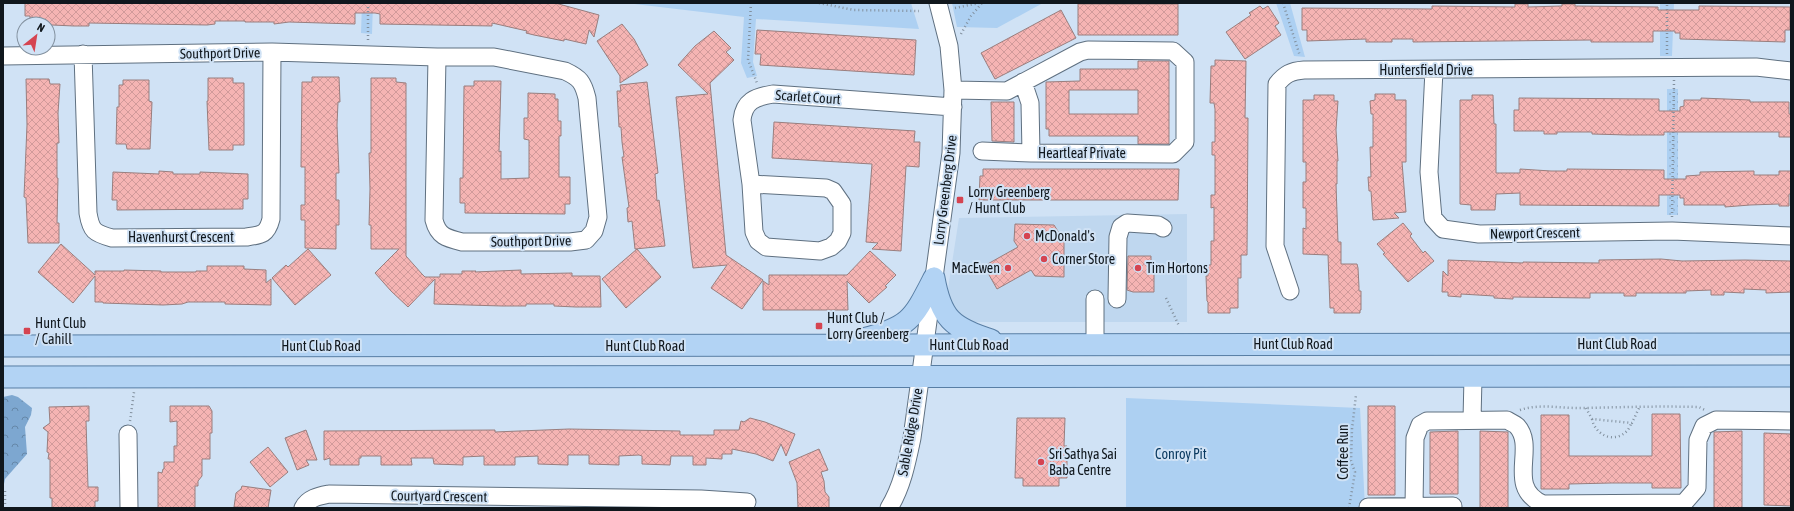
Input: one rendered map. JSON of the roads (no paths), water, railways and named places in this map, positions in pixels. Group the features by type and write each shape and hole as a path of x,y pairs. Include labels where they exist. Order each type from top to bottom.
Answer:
{"main road":[{"path":"841,344 873,336 903,325 919,308 934,278"},
{"path":"934,278 940,305 954,324 972,334 1008,345"},
{"name":"Hunt Club Road","path":"3,346 1791,344"},
{"path":"3,377 1791,376"}],"street":[{"name":"Lorry Greenberg Drive","path":"919,377 951,153 953,90 949,46 938,3"},
{"name":"Heartleaf Private","path":"982,151 1031,153 1173,154 1186,142 1185,62 1172,51 1088,50 1080,52 1023,82"},
{"name":"Southport Drive","path":"3,56 272,52 437,57 494,56 565,71 574,75 583,83 587,98 598,217 594,231 586,240 570,242 462,242 448,238 437,230 434,220 437,57"},
{"name":"Havenhurst Crescent","path":"84,54 88,212 90,227 98,235 112,238 246,237 260,235 269,229 271,219 272,52"},
{"name":"Huntersfield Drive","path":"1290,291 1275,246 1277,84 1284,75 1293,71 1756,67 1791,72"},
{"name":"Newport Crescent","path":"1434,70 1429,172 1433,218 1443,229 1479,234 1672,231 1791,236"},
{"path":"953,90 1007,91 1023,82 1030,103 1031,153"},
{"name":"Scarlet Court","path":"750,184 826,188 833,191 842,204 842,233 831,247 820,251 766,247 758,241 754,232 742,120 743,110 751,101 762,96 773,94 953,108"},
{"path":"1117,299 1118,237 1121,226 1127,222 1158,224 1164,228"},
{"path":"1095,299 1095,344"},
{"path":"1472,420 1473,376"},
{"name":"Sable Ridge Drive","path":"889,508 894,500 905,472 912,438 919,377"},
{"path":"1414,506 1415,438 1420,426 1427,421 1507,420 1517,425 1523,438 1524,489 1531,497 1543,504 1684,503 1697,488 1698,440 1704,426 1716,420 1791,421"},
{"path":"128,434 129,508"},
{"name":"Courtyard Crescent","path":"303,508 305,504 317,496 329,494 700,503 747,502"},
{"path":"1368,507 1453,506"}],"place":[{"name":"Lorry Greenberg / Hunt Club","path":"960,200"},
{"name":"McDonald's","path":"1027,236"},
{"name":"Corner Store","path":"1044,259"},
{"name":"MacEwen","path":"1008,268"},
{"name":"Tim Hortons","path":"1138,268"},
{"name":"Hunt Club / Lorry Greenberg","path":"819,326"},
{"name":"Hunt Club / Cahill","path":"27,331"},
{"name":"Sri Sathya Sai Baba Centre","path":"1041,462"}],"park label":[{"name":"Conroy Pit","path":"1181,454"}]}
